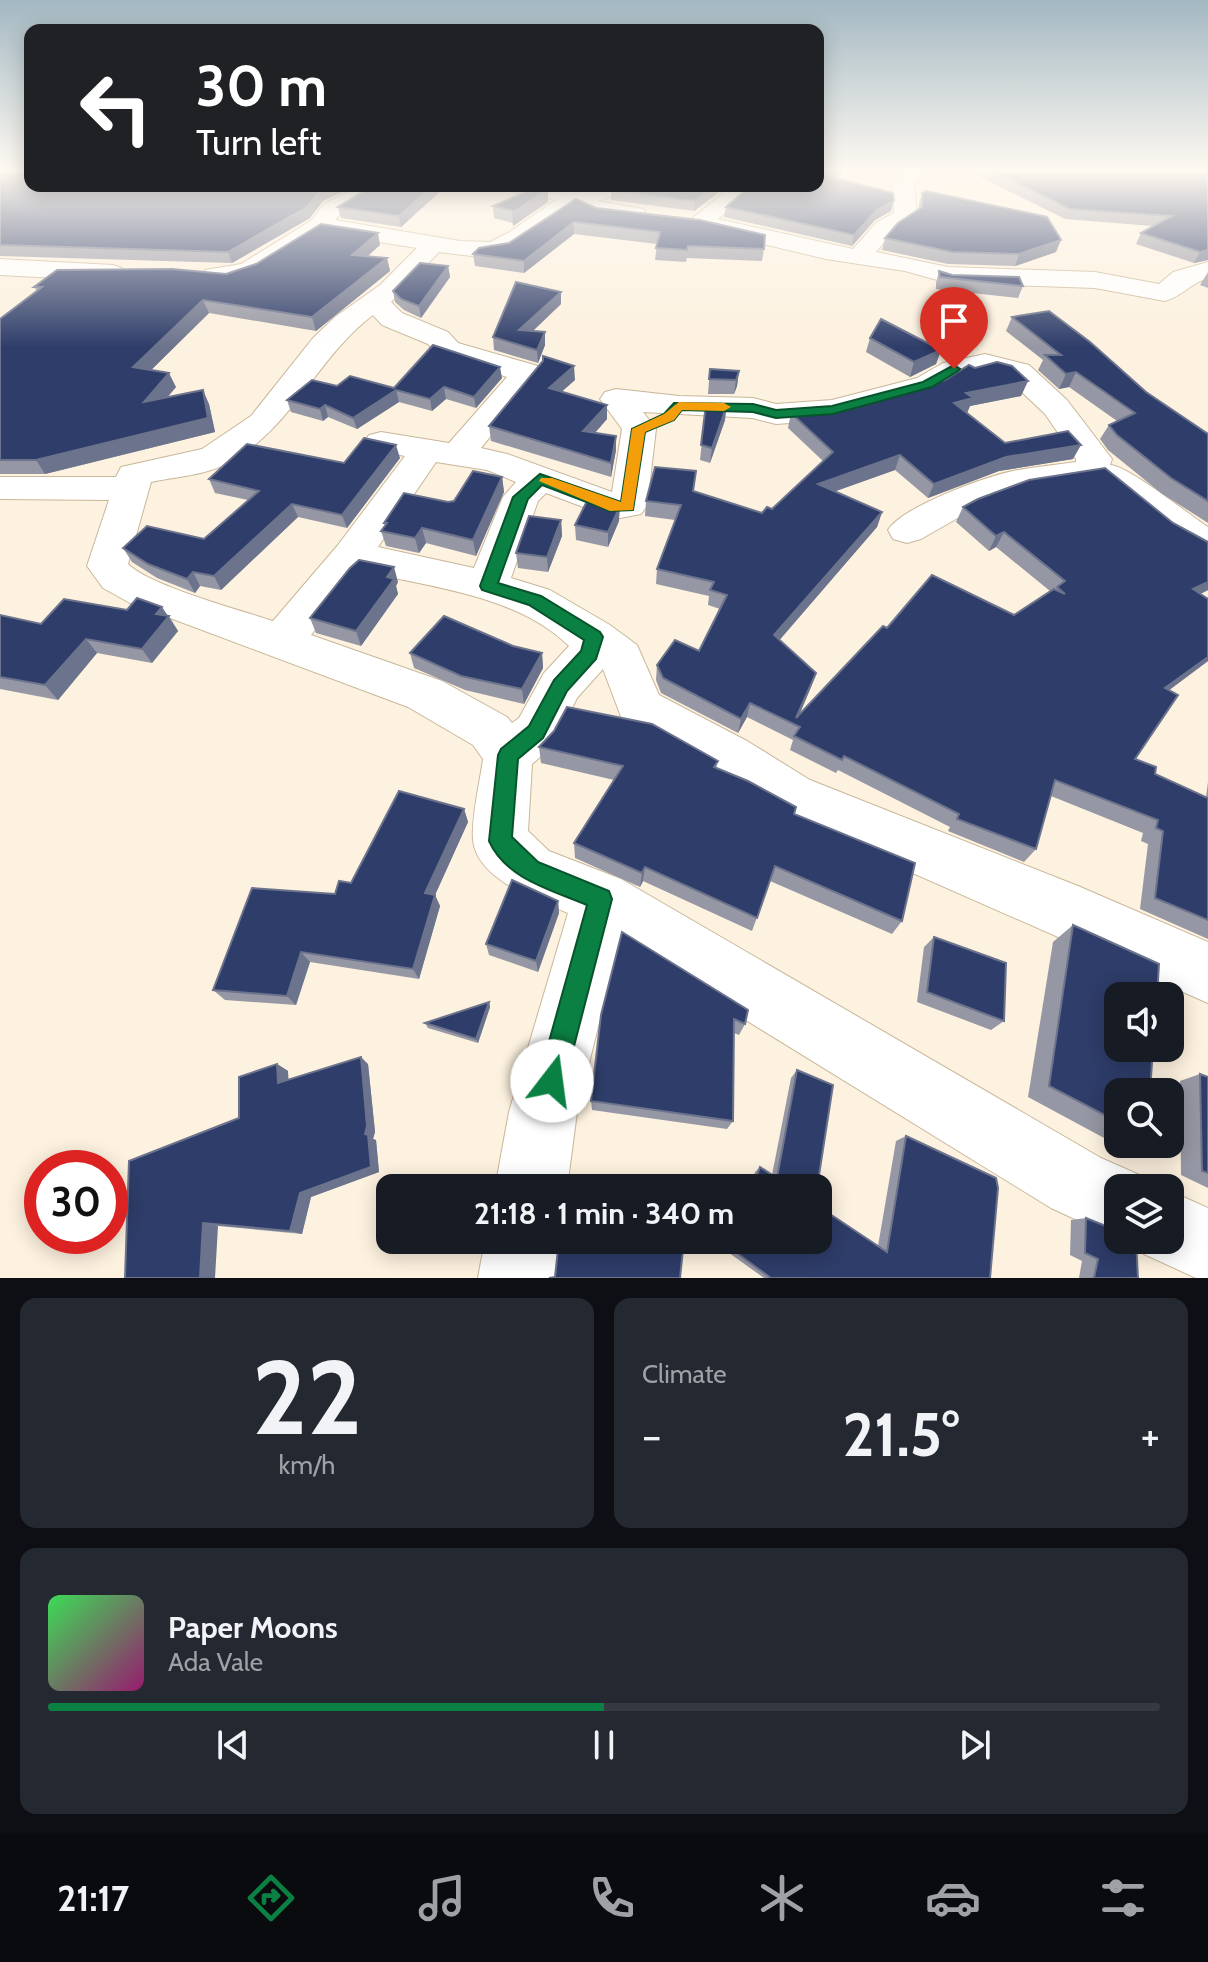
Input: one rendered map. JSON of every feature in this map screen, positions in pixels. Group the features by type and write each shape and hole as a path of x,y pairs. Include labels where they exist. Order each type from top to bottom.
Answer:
{"street":[{"path":"190,273 230,276 250,269 314,229"},
{"path":"343,229 471,249 507,244 526,229"},
{"path":"728,229 826,252 906,264 948,275 1095,280 1165,293 1182,278 1208,270"},
{"path":"859,257 884,229"},
{"path":"432,243 423,257 323,344 263,423 214,457 134,475 107,566 117,578 145,592 425,694 490,731 508,755 500,841 530,870 601,899 1076,1183 1104,1196"},
{"path":"0,267 131,273"},
{"path":"281,642 442,452 527,373 448,349 438,338 392,319 375,301"},
{"path":"381,442 495,461 615,507 628,506 639,429 616,399 679,406 753,408 776,414 833,410 928,385 954,369 985,363 1018,371 1056,407 1094,459 1146,503 1208,545"},
{"path":"907,530 957,503 1014,482 1091,471 1094,459"},
{"path":"488,586 521,497 540,479"},
{"path":"0,488 131,489"},
{"path":"352,555 488,586 535,601 621,657 640,708 729,756 792,796 962,865 1208,973"},
{"path":"508,755 536,732 560,686 589,654 594,637"},
{"path":"533,1174 543,1112 601,899"},
{"path":"1184,1235 1208,1246"},
{"path":"516,1278 520,1254"}],"building":[{"path":"0,229 269,229 228,252 0,245"},
{"path":"313,229 350,229 378,233 352,255 387,258 312,317 203,300 133,367 169,373 144,402 203,390 208,418 36,460 0,460 0,319 42,287 34,287 57,270 172,269 226,274 256,264"},
{"path":"531,229 565,229 524,261 473,254 479,248 509,243"},
{"path":"631,229 737,229 765,235 764,249 656,248 660,232"},
{"path":"825,229 860,229 854,235"},
{"path":"893,229 1054,229 1061,240 1019,254 952,252 885,238"},
{"path":"1149,229 1208,229 1208,250 1200,252 1141,233"},
{"path":"420,263 448,266 419,306 401,299 393,291"},
{"path":"939,271 952,275 1019,277 1023,286 940,277"},
{"path":"516,282 561,292 519,330 545,332 537,350 493,337"},
{"path":"1049,311 1090,342 1146,392 1208,434 1208,501 1171,478 1117,435 1109,425 1135,413 1076,372 1066,374 1045,355 1061,355 1012,317"},
{"path":"881,319 941,350 914,362 870,338"},
{"path":"433,345 500,367 474,397 444,387 430,399 396,390 353,418 325,405 320,409 287,400 312,380 337,386 350,376 394,388"},
{"path":"543,356 574,366 549,388 607,405 583,431 616,436 611,463 489,426 543,361"},
{"path":"997,362 1012,366 1028,381 966,393 973,398 954,403 1005,443 1068,431 1081,445 1006,457 934,484 900,455 818,484 882,512 774,635 816,673 796,718 883,626 887,628 932,575 1014,615 1054,589 1065,594 1057,587 1065,581 1004,532 996,536 963,507 1029,480 1105,468 1173,523 1208,542 1208,582 1193,589 1208,599 1208,657 1165,688 1178,695 1135,759 1156,767 1155,774 1208,798 1208,920 1155,898 1163,831 1156,828 1158,820 1055,780 1036,849 957,819 959,814 844,756 842,760 794,736 800,727 750,703 741,719 663,678 657,665 675,640 699,651 727,595 710,590 714,582 657,569 681,505 646,501 655,467 696,471 693,491 762,513 767,507 772,509 833,452 791,413 838,408 945,380 969,365 975,368"},
{"path":"710,369 739,371 736,380 709,379"},
{"path":"706,404 727,405 712,448 701,445"},
{"path":"364,438 396,445 342,515 292,504 214,576 193,572 187,579 148,564 123,548 147,526 204,539 259,491 209,479 247,444 344,463"},
{"path":"473,471 502,477 473,540 422,528 415,538 381,531 404,493 454,501"},
{"path":"589,497 620,506 608,532 575,525"},
{"path":"529,516 561,520 547,557 516,553"},
{"path":"359,560 394,567 387,577 394,579 356,631 310,618 350,568"},
{"path":"137,598 162,607 156,614 169,616 142,649 86,639 45,685 0,677 0,615 41,624 64,599 127,610"},
{"path":"444,616 513,646 542,653 522,689 461,676 410,653"},
{"path":"567,707 652,724 718,761 714,767 796,807 794,814 915,863 902,921 775,866 757,918 645,867 642,873 574,843 623,766 539,747 554,731"},
{"path":"399,791 464,809 425,893 435,895 413,969 301,952 287,996 213,990 252,888 335,894 339,881 351,883"},
{"path":"512,880 558,901 536,961 486,944"},
{"path":"1073,925 1159,964 1158,982 1104,982 1104,1062 1152,1062 1151,1078 1104,1078 1104,1115 1049,1086"},
{"path":"622,932 748,1010 745,1024 734,1019 733,1121 591,1101 601,1015"},
{"path":"934,937 1006,963 1004,1021 927,992"},
{"path":"489,1002 476,1039 425,1023"},
{"path":"361,1057 367,1126 365,1134 368,1135 371,1167 300,1193 290,1231 203,1223 200,1278 125,1278 129,1161 239,1118 239,1077 277,1064 278,1083"},
{"path":"797,1070 833,1085 819,1174 778,1174"},
{"path":"1200,1074 1208,1077 1208,1173 1202,1171"},
{"path":"906,1136 996,1178 998,1188 990,1278 771,1278 738,1254 832,1254 832,1215 887,1252"},
{"path":"760,1167 771,1174 758,1174"},
{"path":"1086,1218 1104,1225 1104,1254 1137,1254 1138,1278 1094,1278 1098,1259 1085,1253"},
{"path":"557,1254 683,1254 680,1278 549,1278 555,1277"}],"slow traffic":[{"path":"546,481 615,507 628,506 639,429 669,417 679,406 724,407"}],"route":[{"path":"552,1081 601,899 530,870 500,841 508,755 536,732 560,686 589,654 594,637 535,601 488,586 521,497 540,479 615,507 628,506 639,429 669,417 679,406 753,408 776,414 833,410 898,390 928,385 954,369"}]}
